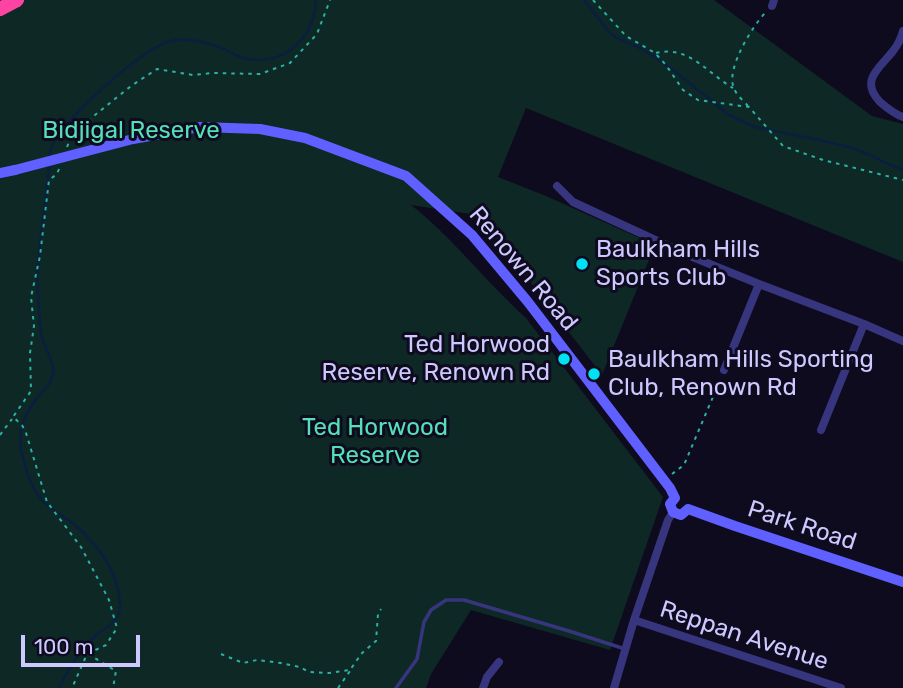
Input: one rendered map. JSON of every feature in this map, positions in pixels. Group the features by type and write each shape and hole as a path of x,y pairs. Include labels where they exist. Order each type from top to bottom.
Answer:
{"highway":[{"path":"0,9 18,0"}],"main road":[{"name":"Renown Road","path":"0,173 133,139 200,127 260,129 305,138 406,176 472,235 528,302 676,498"},
{"path":"676,498 687,500 688,509 681,515 673,512 670,504 676,498"},
{"name":"Park Road","path":"688,509 903,582"}],"street":[{"path":"903,31 894,49 873,74 872,79 874,94 879,101 903,117"},
{"path":"557,186 573,202 690,256 903,341"},
{"path":"724,370 759,284"},
{"path":"821,430 864,324"},
{"path":"614,688 634,620 673,512"},
{"name":"Reppan Avenue","path":"634,620 841,688"},
{"path":"483,688 487,677 499,662"}],"lane":[{"path":"396,688 417,659 424,622 431,610 446,600 464,600 626,650"}],"path":[{"path":"66,150 71,137 95,115 157,69 193,75 260,74 290,63 317,34 330,0"},
{"path":"593,0 626,36 655,53 683,90 698,100 749,107"},
{"path":"734,89 731,75 739,52 762,15"},
{"path":"655,53 663,51 684,54 699,62 734,89 783,146 823,160 903,180"},
{"path":"0,435 31,391 30,353 34,326 32,296 40,256 48,180 57,174 62,162"},
{"path":"672,474 684,465 724,370"},
{"path":"13,417 26,433 47,502 81,547 109,600 117,628 106,645 87,654 72,688"},
{"path":"338,688 362,653 376,641 378,614 381,609"},
{"path":"87,654 116,671 113,688"},
{"path":"221,654 243,663 257,660 281,663 300,667 309,673 350,670"}],"green space":[{"name":"Bidjigal Reserve","path":"0,0 714,0 872,116 903,124 903,262 526,108 498,177 655,245 602,375 504,248 477,220 477,215 411,205 526,318 663,497 610,650 471,610 431,674 426,688 0,688"}],"waterway":[{"path":"49,157 57,137 78,112 112,80 148,52 176,40 188,40 213,45 243,58 271,58 283,54 303,38 310,26 316,0"},
{"path":"584,0 610,33 642,49 676,72 729,115 755,127 852,148 903,170"},
{"path":"49,163 39,251 38,303 41,335 53,373 49,384 25,418 21,447 31,482 40,498 85,534 100,552 116,582 120,604 116,619 84,647 59,688"}],"place":[{"name":"Baulkham Hills Sports Club","path":"582,264"},
{"name":"Ted Horwood Reserve, Renown Rd","path":"564,359"},
{"name":"Baulkham Hills Sporting Club, Renown Rd","path":"594,374"}],"park label":[{"name":"Ted Horwood Reserve","path":"375,442"}]}
